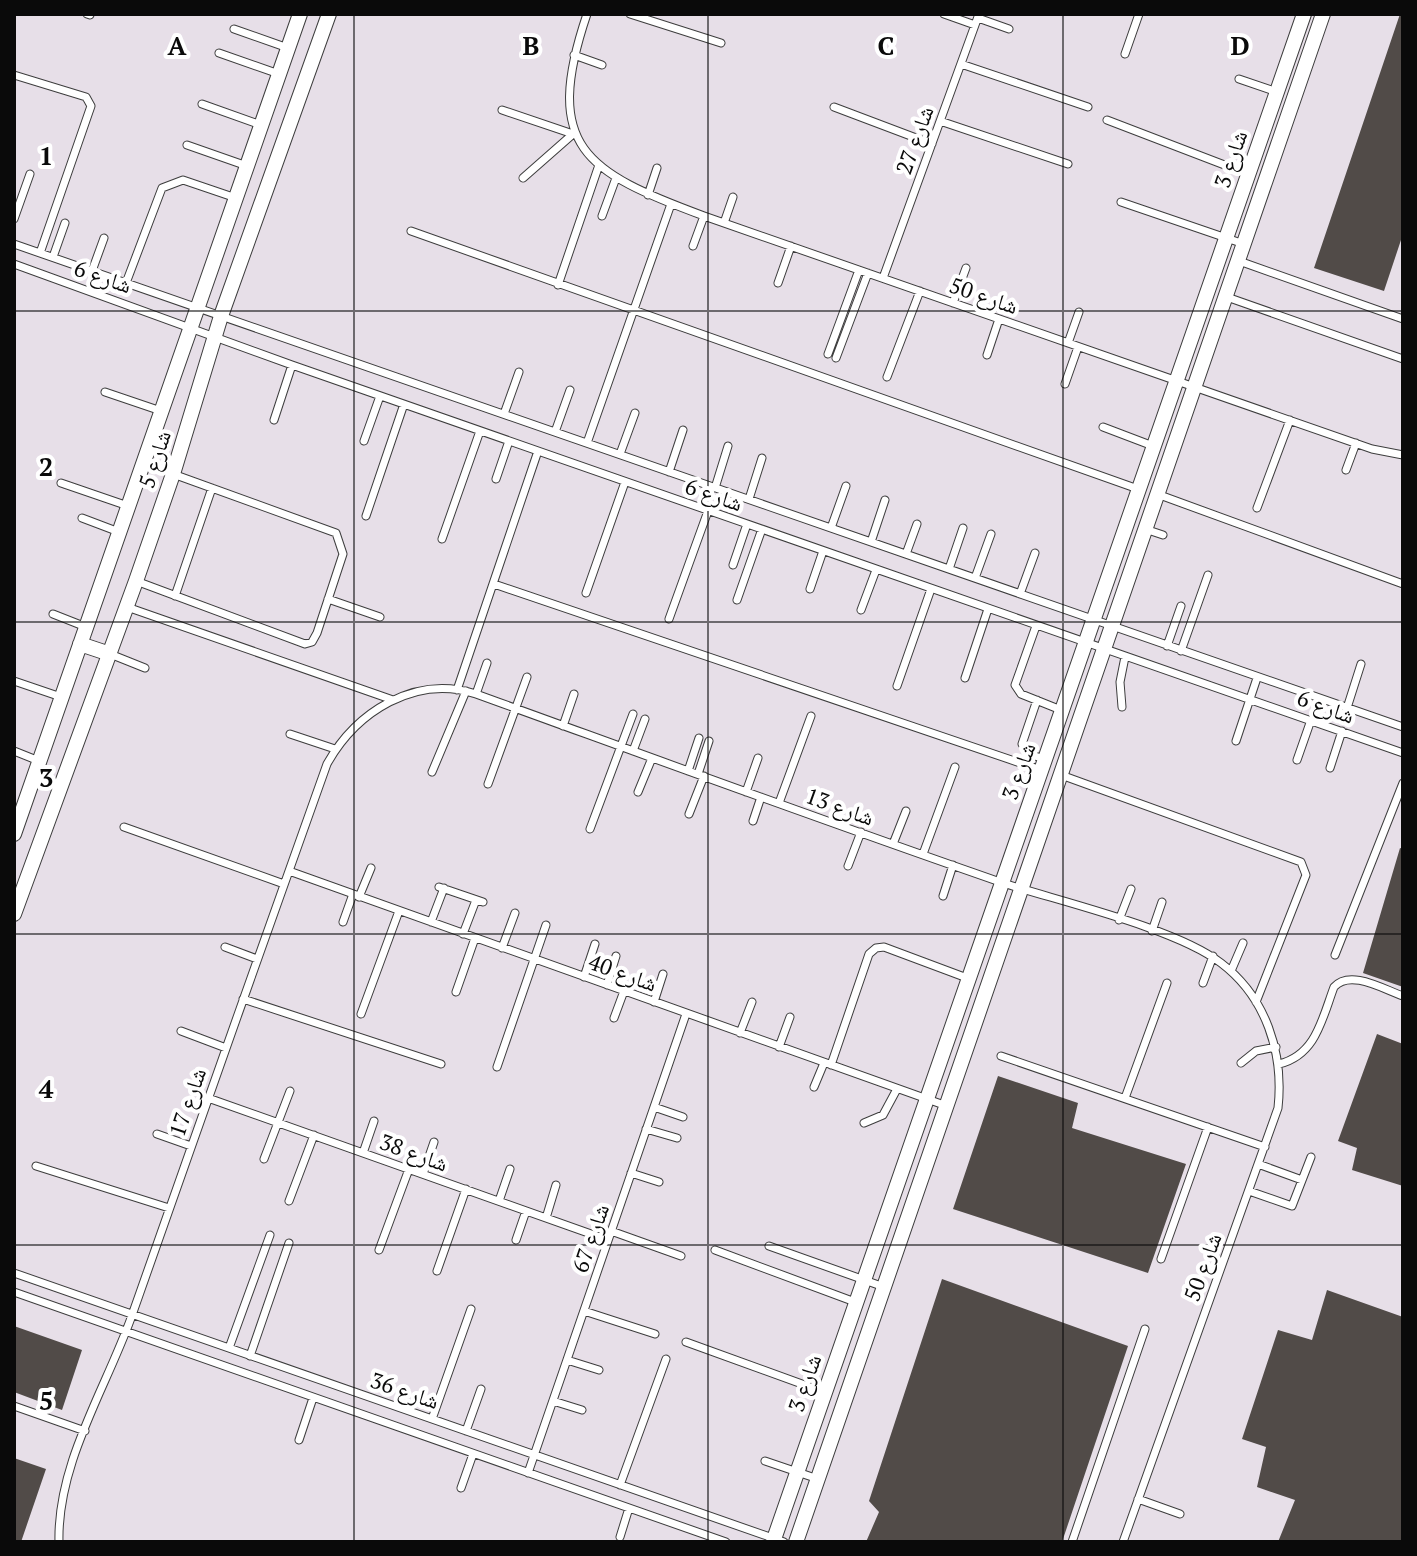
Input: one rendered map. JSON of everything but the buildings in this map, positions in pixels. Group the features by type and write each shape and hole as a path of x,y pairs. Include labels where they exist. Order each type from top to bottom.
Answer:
{"street":[{"name":"شارع 5","path":"14,834 300,14"},
{"name":"شارع 5","path":"14,914 127,607 173,474 221,316 329,14"},
{"name":"شارع 3","path":"777,1541 797,1472 925,1099 1304,14"},
{"name":"شارع 3","path":"796,1542 944,1105 1113,627 1241,243 1323,14"},
{"path":"80,644 110,654"}],"lane":[{"path":"573,134 568,95 574,55 587,14"},
{"path":"630,14 721,43"},
{"path":"944,14 978,19 1009,29"},
{"path":"1125,54 1139,14"},
{"name":"شارع 27","path":"883,278 978,19"},
{"path":"234,29 288,48"},
{"path":"219,53 279,74"},
{"path":"574,55 602,65"},
{"path":"961,64 1088,107"},
{"path":"14,75 86,97 91,106 40,253"},
{"path":"1239,79 1277,92"},
{"path":"202,104 261,125"},
{"path":"834,107 932,144"},
{"path":"502,110 573,134"},
{"path":"1107,120 1248,174"},
{"path":"940,121 1068,164"},
{"path":"523,178 573,134"},
{"name":"شارع 50","path":"573,134 599,165 616,178 671,204 1175,381 1356,443 1403,455"},
{"path":"187,145 247,166"},
{"path":"558,285 599,165"},
{"path":"648,195 657,168"},
{"path":"14,219 30,174"},
{"path":"602,216 616,178"},
{"path":"126,283 162,188 183,180 236,198"},
{"path":"724,223 733,197"},
{"path":"1121,202 1241,243"},
{"path":"587,443 671,204"},
{"path":"693,246 704,216"},
{"path":"53,257 65,223"},
{"path":"411,231 631,312 1138,489"},
{"path":"92,271 104,238"},
{"name":"شارع 6","path":"14,244 1257,678 1403,726"},
{"path":"778,283 791,246"},
{"path":"1236,260 1403,319"},
{"name":"شارع 6","path":"14,264 380,396 1403,753"},
{"path":"953,303 966,268"},
{"path":"859,270 832,356 868,273"},
{"path":"887,377 920,291"},
{"path":"1224,296 1403,359"},
{"path":"1068,343 1079,312"},
{"path":"987,355 999,319"},
{"path":"1065,384 1078,347"},
{"path":"274,420 292,365"},
{"path":"504,414 519,372"},
{"path":"555,432 570,390"},
{"path":"105,392 161,411"},
{"path":"364,441 380,396"},
{"path":"366,516 404,404"},
{"path":"620,454 635,413"},
{"path":"1257,508 1290,420"},
{"path":"1103,427 1153,446"},
{"path":"669,472 683,430"},
{"path":"442,539 480,431"},
{"path":"496,479 509,441"},
{"path":"1346,470 1356,443"},
{"path":"715,488 728,446"},
{"path":"432,772 462,690 538,451"},
{"path":"749,499 762,458"},
{"path":"136,581 305,644 316,636 343,554 336,533 173,474"},
{"path":"586,593 625,482"},
{"path":"61,483 128,506"},
{"path":"831,528 846,486"},
{"path":"175,596 212,488"},
{"path":"1157,494 1403,584"},
{"path":"871,542 885,500"},
{"path":"669,619 708,511"},
{"path":"82,518 119,532"},
{"path":"733,565 747,524"},
{"path":"906,554 917,524"},
{"path":"949,569 963,528"},
{"path":"737,600 762,529"},
{"path":"1145,529 1163,535"},
{"path":"975,578 991,534"},
{"path":"810,589 823,551"},
{"path":"1020,594 1035,553"},
{"path":"861,610 876,570"},
{"path":"1181,651 1208,575"},
{"path":"494,584 1043,765"},
{"path":"897,686 931,589"},
{"path":"328,599 380,617"},
{"path":"1167,646 1181,606"},
{"path":"127,607 393,700"},
{"path":"965,678 988,609"},
{"path":"53,614 86,627"},
{"path":"1036,626 1015,685 1021,694 1062,710"},
{"path":"110,654 145,668"},
{"path":"1122,707 1120,682 1125,657"},
{"path":"476,694 487,663"},
{"path":"1347,708 1361,664"},
{"path":"488,784 527,677"},
{"path":"1236,741 1257,678"},
{"path":"14,681 61,697"},
{"name":"شارع 13","path":"393,700 435,689 476,694 1001,882 1152,931 1213,956 1231,971 1256,1002"},
{"path":"563,726 574,694"},
{"name":"شارع 17","path":"59,1542 66,1484 132,1314 335,749 360,721 393,700"},
{"path":"1037,700 1022,744 1028,754 1043,765"},
{"path":"590,829 633,714"},
{"path":"779,803 811,716"},
{"path":"633,751 645,719"},
{"path":"1297,760 1311,720"},
{"path":"1330,768 1342,731"},
{"path":"290,734 335,749"},
{"path":"688,771 699,738"},
{"path":"689,814 709,741"},
{"path":"14,751 39,761"},
{"path":"638,792 652,758"},
{"path":"746,792 758,758"},
{"path":"923,854 955,767"},
{"path":"1061,775 1301,862 1306,875 1256,1002"},
{"path":"1335,955 1403,783"},
{"path":"753,821 761,797"},
{"path":"893,844 906,811"},
{"path":"124,827 284,884"},
{"path":"848,866 861,832"},
{"path":"943,896 953,865"},
{"path":"343,922 371,868"},
{"name":"شارع 40","path":"289,871 944,1105"},
{"path":"431,922 442,888 479,901 463,934"},
{"path":"1119,920 1131,889"},
{"path":"1152,931 1162,902"},
{"path":"361,1014 399,911"},
{"path":"502,948 515,913"},
{"path":"497,1067 546,925"},
{"path":"456,992 475,938"},
{"path":"1231,971 1243,943"},
{"path":"584,977 595,944"},
{"path":"225,947 257,959"},
{"path":"814,1087 827,1064 869,954 876,948 884,947 967,978"},
{"path":"607,985 616,956"},
{"path":"1203,983 1213,956"},
{"path":"654,1002 663,974"},
{"path":"1279,1064 1300,1056 1311,1046 1334,987 1341,981 1350,978 1403,996"},
{"path":"1125,1098 1167,983"},
{"path":"614,1018 624,991"},
{"path":"243,999 441,1064"},
{"path":"740,1033 752,1002"},
{"name":"شارع 50","path":"1123,1542 1278,1108 1279,1064 1276,1047 1256,1002"},
{"name":"شارع 67","path":"528,1473 686,1014"},
{"path":"779,1047 790,1017"},
{"path":"181,1031 226,1048"},
{"path":"1241,1063 1256,1051 1276,1047"},
{"path":"1001,1056 1265,1147"},
{"path":"864,1123 883,1115 897,1089"},
{"path":"264,1159 290,1091"},
{"name":"شارع 38","path":"208,1098 546,1218 681,1256"},
{"path":"654,1107 683,1117"},
{"path":"363,1153 374,1121"},
{"path":"1161,1259 1208,1127"},
{"path":"646,1129 677,1138"},
{"path":"157,1134 191,1146"},
{"path":"289,1201 314,1135"},
{"path":"423,1174 434,1142"},
{"path":"1249,1191 1292,1206 1311,1157"},
{"path":"1258,1164 1302,1180"},
{"path":"36,1166 169,1208"},
{"path":"379,1250 409,1169"},
{"path":"499,1201 510,1169"},
{"path":"631,1173 659,1182"},
{"path":"546,1218 556,1185"},
{"path":"437,1271 466,1189"},
{"path":"516,1240 526,1211"},
{"path":"229,1348 270,1235"},
{"path":"250,1356 289,1243"},
{"path":"769,1246 884,1287"},
{"path":"715,1250 855,1302"},
{"name":"شارع 36","path":"14,1273 777,1541"},
{"name":"شارع 36","path":"14,1292 726,1542"},
{"path":"432,1419 471,1309"},
{"path":"584,1311 655,1334"},
{"path":"1072,1542 1145,1329"},
{"path":"686,1342 824,1392"},
{"path":"620,1485 666,1359"},
{"path":"567,1360 599,1370"},
{"path":"466,1431 481,1389"},
{"path":"299,1440 313,1398"},
{"path":"553,1401 582,1410"},
{"path":"14,1406 85,1431"},
{"path":"461,1488 473,1454"},
{"path":"765,1461 818,1479"},
{"path":"1138,1499 1180,1514"},
{"path":"620,1537 629,1508"}],"shaded area":[{"path":"14,14 1403,14 1403,1542 14,1542"}]}
